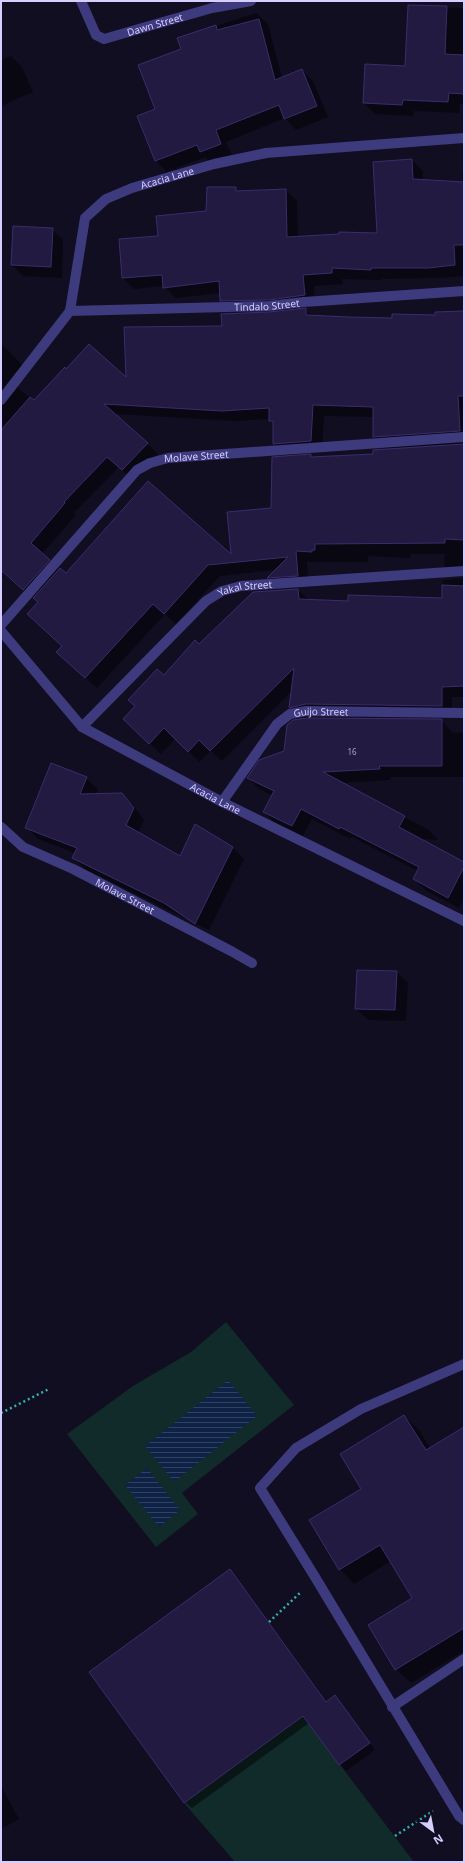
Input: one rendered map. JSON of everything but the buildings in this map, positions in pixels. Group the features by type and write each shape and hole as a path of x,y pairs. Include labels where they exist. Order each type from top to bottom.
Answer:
{"street":[{"name":"Dawn Street","path":"81,1 96,35 104,38 211,5 251,1"},
{"name":"Acacia Lane","path":"1,400 70,311 85,218 106,199 132,188 214,164 266,153 464,138"},
{"name":"Tindalo Street","path":"70,311 269,306 304,302 464,291"},
{"name":"Molave Street","path":"1,625 137,470 150,463 168,458 464,437"},
{"name":"Yakal Street","path":"82,727 206,601 222,591 241,586 464,571"},
{"name":"Acacia Lane","path":"1,631 82,727 222,802 464,921"},
{"name":"Guijo Street","path":"222,802 277,724 290,714 306,711 464,713"},
{"name":"Molave Street","path":"1,827 23,846 72,868 231,951 252,964"},
{"path":"464,1364 361,1409 296,1448 260,1488 449,1800 459,1816 464,1820"},
{"path":"392,1707 464,1659"}],"path":[{"path":"1,1413 49,1389"},
{"path":"395,1836 449,1800"}],"green space":[{"path":"226,1322 294,1405 182,1493 198,1514 156,1547 67,1434 133,1386 191,1352"},
{"path":"303,1716 414,1862 235,1862 184,1803"}],"water":[{"path":"228,1380 257,1416 174,1482 145,1446"},
{"path":"147,1468 180,1510 159,1527 125,1485"}]}
